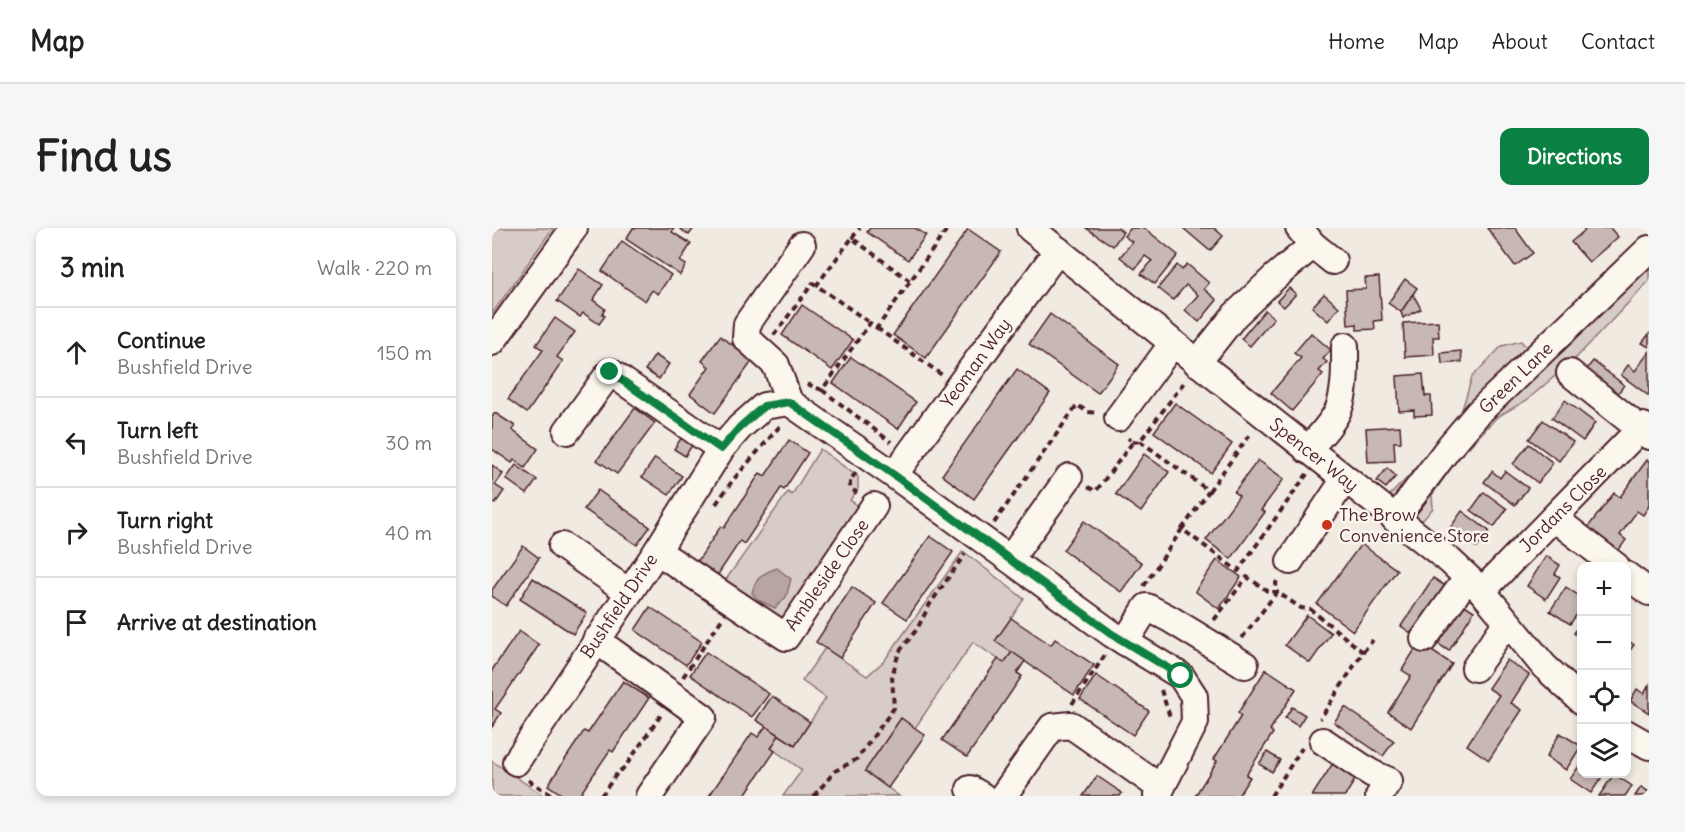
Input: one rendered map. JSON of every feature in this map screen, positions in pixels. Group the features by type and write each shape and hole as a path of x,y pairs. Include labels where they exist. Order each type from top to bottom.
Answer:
{"street":[{"path":"492,342 574,228"},
{"name":"Spencer Way","path":"1030,228 1173,343 1193,369 1313,454 1450,561 1545,666 1577,697"},
{"path":"1193,369 1235,315 1275,277 1306,237 1333,261"},
{"path":"802,245 747,324 746,338 776,365 786,393 868,457 977,536 1121,639 1181,676 1194,696 1195,722 1159,792 1071,725 1052,727 1003,796"},
{"name":"Green Lane","path":"1395,519 1450,446 1479,412 1649,249"},
{"name":"Yeoman Way","path":"894,475 1058,250"},
{"path":"1118,418 1173,343"},
{"path":"1313,454 1339,408 1344,378 1345,346"},
{"path":"567,431 610,372 721,449"},
{"path":"1570,373 1644,430"},
{"name":"Bushfield Drive","path":"516,762 657,551 721,449 740,427 764,406 786,393"},
{"name":"Jordans Close","path":"1424,639 1474,585 1554,518 1644,430"},
{"path":"1010,559 1069,477"},
{"path":"1290,561 1345,479"},
{"name":"Ambleside Close","path":"657,551 786,637 874,506"},
{"path":"1554,518 1610,562"},
{"path":"562,546 629,592"},
{"path":"1631,579 1649,592"},
{"path":"1121,639 1147,607 1236,659"},
{"path":"1476,668 1507,622"},
{"path":"596,640 703,717 649,796"},
{"path":"1317,733 1371,773 1384,788"},
{"path":"1631,736 1649,746"}],"path":[{"path":"816,286 860,228"},
{"path":"877,328 948,228"},
{"path":"852,238 910,281"},
{"path":"762,351 813,283 951,382"},
{"path":"822,390 870,322"},
{"path":"1140,441 1193,369"},
{"path":"786,393 806,383 822,390 895,445"},
{"path":"814,796 835,771 857,759 894,708 892,676 899,652 917,629 930,604 977,536 994,522 1077,405 1088,412 1118,418 1128,438 1133,442"},
{"path":"1144,586 1255,427"},
{"path":"1069,477 1095,491 1133,442 1140,441 1209,490"},
{"path":"1182,529 1238,571 1313,454"},
{"path":"868,457 850,480 850,488 874,506"},
{"path":"1236,659 1249,631 1277,592 1276,583 1290,561"},
{"path":"1202,638 1247,577 1269,592 1277,592 1301,608 1310,609 1363,652"},
{"path":"601,796 618,772 625,767 674,696 685,673 733,602"},
{"path":"1061,726 1074,700 1121,639"},
{"path":"1272,796 1317,733 1363,652 1373,640"},
{"path":"1159,686 1171,718"}],"shaded area":[{"path":"492,228 553,228 492,314"},
{"path":"1649,257 1649,281 1576,358 1527,400 1497,417 1456,461 1432,495 1433,508 1422,521 1390,495 1424,461 1460,416 1472,377 1502,346 1521,341 1541,364"},
{"path":"820,449 858,477 858,489 850,500 857,505 859,516 786,620 777,622 722,585 788,492 792,495"},
{"path":"963,551 1024,599 996,641 1012,652 1004,663 973,642 915,728 901,718 865,771 899,796 783,796 802,770 771,748 779,735 795,745 826,698 802,681 825,648 867,676 884,661"},
{"path":"777,568 791,579 786,597 775,608 758,600 752,593 760,577"},
{"path":"492,761 544,796 492,796"}],"building":[{"path":"633,228 674,228 672,232 691,244 680,261 686,265 680,275 626,239"},
{"path":"679,228 694,228 689,235"},
{"path":"870,228 915,228 926,235 908,260 867,232"},
{"path":"1086,228 1118,228 1123,232 1113,246"},
{"path":"1131,228 1144,228 1178,255 1155,284 1141,274 1152,261 1145,256 1135,269 1120,257 1132,242 1124,236"},
{"path":"1183,228 1214,228 1223,236 1210,251"},
{"path":"1487,228 1515,228 1533,253 1515,266"},
{"path":"1583,228 1610,228 1618,237 1589,262 1571,242 1585,230"},
{"path":"968,229 1001,252 926,358 893,335"},
{"path":"622,241 671,275 658,294 652,290 645,301 602,271"},
{"path":"1187,264 1209,283 1204,289 1217,300 1199,322 1185,310 1198,295 1186,285 1173,300 1158,288 1177,265 1182,270"},
{"path":"579,269 603,285 593,300 605,309 602,314 605,316 599,324 583,313 580,317 557,301"},
{"path":"1379,277 1382,320 1374,321 1375,329 1357,330 1357,324 1348,325 1346,290 1366,289 1365,278"},
{"path":"1405,279 1417,288 1401,312 1388,303"},
{"path":"1289,288 1296,294 1284,307 1277,301"},
{"path":"1324,294 1339,307 1328,321 1312,307"},
{"path":"1413,294 1421,309 1403,318 1401,312"},
{"path":"802,305 853,340 832,370 782,335"},
{"path":"1265,310 1274,318 1250,346 1241,339"},
{"path":"1050,314 1119,364 1098,393 1029,344"},
{"path":"555,318 575,332 557,357 563,361 527,413 508,399 543,350 536,345"},
{"path":"1438,321 1439,337 1433,337 1434,355 1405,357 1403,323"},
{"path":"1311,333 1331,350 1323,359 1327,362 1319,371 1323,374 1292,411 1271,393 1301,358 1294,353"},
{"path":"1649,334 1649,347 1642,343"},
{"path":"720,336 753,360 715,413 690,394 709,367 702,361"},
{"path":"1461,351 1462,362 1442,364 1441,353"},
{"path":"1649,352 1649,396 1621,375 1628,365 1635,371"},
{"path":"655,355 669,364 659,379 645,370"},
{"path":"851,357 916,402 898,429 833,383"},
{"path":"1593,361 1624,385 1614,399 1582,375"},
{"path":"1017,369 1050,393 974,499 942,475"},
{"path":"1423,374 1425,396 1431,396 1432,415 1414,416 1414,410 1399,411 1397,376"},
{"path":"1565,400 1595,423 1583,441 1552,418"},
{"path":"1175,403 1232,444 1211,473 1154,432"},
{"path":"635,408 655,423 617,474 597,460"},
{"path":"495,413 515,426 512,430 538,449 525,468 514,460 512,463 492,449 492,417"},
{"path":"1543,420 1573,442 1559,461 1529,439"},
{"path":"1400,426 1401,442 1394,442 1395,461 1368,462 1366,428"},
{"path":"682,437 693,444 685,456 674,449"},
{"path":"789,440 808,453 784,490 781,488 744,544 740,541 717,576 697,562 721,526 724,528 760,473 765,476"},
{"path":"1529,444 1553,463 1538,483 1513,464"},
{"path":"1144,454 1169,472 1141,512 1116,494"},
{"path":"655,458 682,476 669,495 642,477"},
{"path":"1258,460 1284,479 1261,510 1265,512 1231,559 1206,540 1239,496 1234,492"},
{"path":"1647,460 1649,461 1649,506 1643,515 1637,511 1620,535 1626,540 1616,554 1585,531 1614,493 1620,497"},
{"path":"492,465 503,474 495,485 504,491 495,504 492,502"},
{"path":"516,465 537,480 527,494 506,479"},
{"path":"1387,468 1396,476 1386,488 1377,481"},
{"path":"1492,471 1500,478 1505,471 1528,488 1515,505 1484,482"},
{"path":"598,490 650,527 637,545 584,509"},
{"path":"1484,492 1507,509 1494,527 1471,510"},
{"path":"1462,511 1489,531 1477,548 1450,528"},
{"path":"1084,521 1142,563 1121,592 1063,550"},
{"path":"930,536 953,552 907,619 883,603"},
{"path":"1361,544 1397,570 1353,631 1317,604"},
{"path":"523,546 539,558 506,606 492,596 492,590"},
{"path":"1546,556 1560,565 1555,574 1560,577 1546,599 1527,586"},
{"path":"1217,560 1241,577 1219,609 1195,591"},
{"path":"533,578 587,613 573,634 520,599"},
{"path":"1433,578 1447,587 1414,635 1401,626"},
{"path":"852,587 876,603 840,658 816,642"},
{"path":"1566,587 1577,595 1577,614 1570,624 1550,611"},
{"path":"1460,602 1474,611 1449,651 1435,642"},
{"path":"650,607 702,642 686,665 635,630"},
{"path":"1307,615 1331,633 1310,663 1285,645"},
{"path":"1011,618 1051,645 1055,639 1094,665 1074,695 995,641"},
{"path":"519,631 539,645 495,709 501,713 492,727 492,670"},
{"path":"1419,643 1452,664 1411,728 1388,712 1411,676 1402,670"},
{"path":"706,652 769,694 752,717 690,675"},
{"path":"1012,652 1025,661 1017,673 1022,676 967,757 942,740 998,659 1004,663"},
{"path":"1507,660 1529,675 1511,703 1522,710 1489,760 1467,745 1499,695 1488,688"},
{"path":"1266,669 1296,689 1270,730 1273,733 1246,775 1250,777 1238,796 1195,796 1217,761 1214,759 1241,716 1238,713"},
{"path":"1096,675 1149,711 1133,735 1080,699"},
{"path":"623,681 649,698 613,752 610,750 579,796 564,796 548,785 584,731 588,733"},
{"path":"1649,685 1649,713 1631,702 1637,689 1644,694"},
{"path":"772,696 810,722 795,745 756,720"},
{"path":"1292,707 1305,715 1298,726 1285,718"},
{"path":"1345,707 1394,741 1383,756 1334,722"},
{"path":"901,718 925,735 888,788 865,771"},
{"path":"766,726 779,735 771,748 775,751 744,796 709,796 752,733 758,737"},
{"path":"1560,733 1577,744 1577,752 1566,770 1546,757"},
{"path":"1267,752 1280,760 1272,772 1259,764"},
{"path":"1335,760 1358,775 1345,796 1312,796"},
{"path":"1577,769 1577,778 1601,778 1591,793 1570,779"},
{"path":"1097,776 1122,793 1120,796 1083,796"},
{"path":"1611,778 1620,778 1632,786 1625,796 1599,796"},
{"path":"1641,787 1649,792 1649,796 1635,796"}],"place":[{"name":"The Brow Convenience Store","path":"1327,525"}],"route":[{"path":"610,372 721,449 740,427 764,406 789,402 894,475 1112,634 1181,676"}]}
